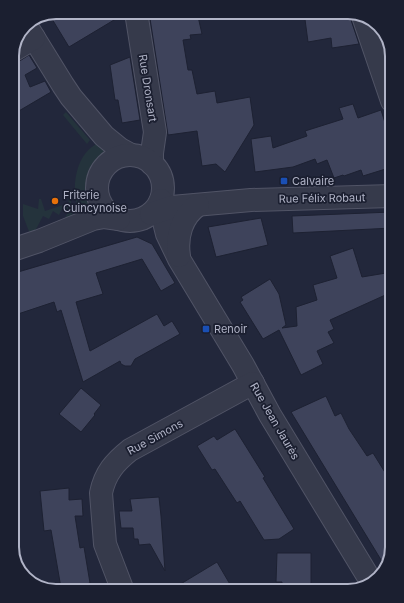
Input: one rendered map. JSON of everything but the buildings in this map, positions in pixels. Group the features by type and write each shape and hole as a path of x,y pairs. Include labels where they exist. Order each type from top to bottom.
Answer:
{"street":[{"name":"Rue Dronsart","path":"137,19 155,132 152,154 157,171"},
{"path":"366,23 385,80"},
{"path":"19,248 93,219 145,213 163,188 157,171 145,159 131,155 115,146 100,131 63,85 30,31 23,40"},
{"path":"131,155 121,156 108,164 101,172 97,192 103,207 110,214 145,213"},
{"name":"Rue Félix Robaut","path":"157,171 176,188 191,192 251,200"},
{"name":"Rue Félix Robaut","path":"145,213 172,207 251,200 385,196"},
{"name":"Rue Jean Jaurès","path":"180,259 178,244 181,228 186,216 198,204"},
{"name":"Rue Jean Jaurès","path":"145,213 143,225 157,234 180,259"},
{"name":"Rue Jean Jaurès","path":"145,213 169,239 270,415 369,578"},
{"name":"Rue Simons","path":"120,584 107,553 103,536 101,493 102,486 109,470 114,463 130,450 253,383"}],"shaded area":[{"path":"66,112 90,140 87,144 63,115"},
{"path":"101,142 106,151 95,162 89,173 86,192 89,208 83,215 81,211 79,212 76,203 75,182 77,172 80,162 85,154 92,147"},
{"path":"69,190 73,214 71,215 72,219 63,222 69,210 63,207 59,215 53,211 49,219 43,216 33,235 30,234 23,216 23,204 38,209 39,199 41,199 45,211 69,203 66,191"}],"place":[{"name":"Calvaire","path":"284,181"},
{"name":"Friterie Cuincynoise","path":"55,201"},
{"name":"Renoir","path":"206,329"}]}
